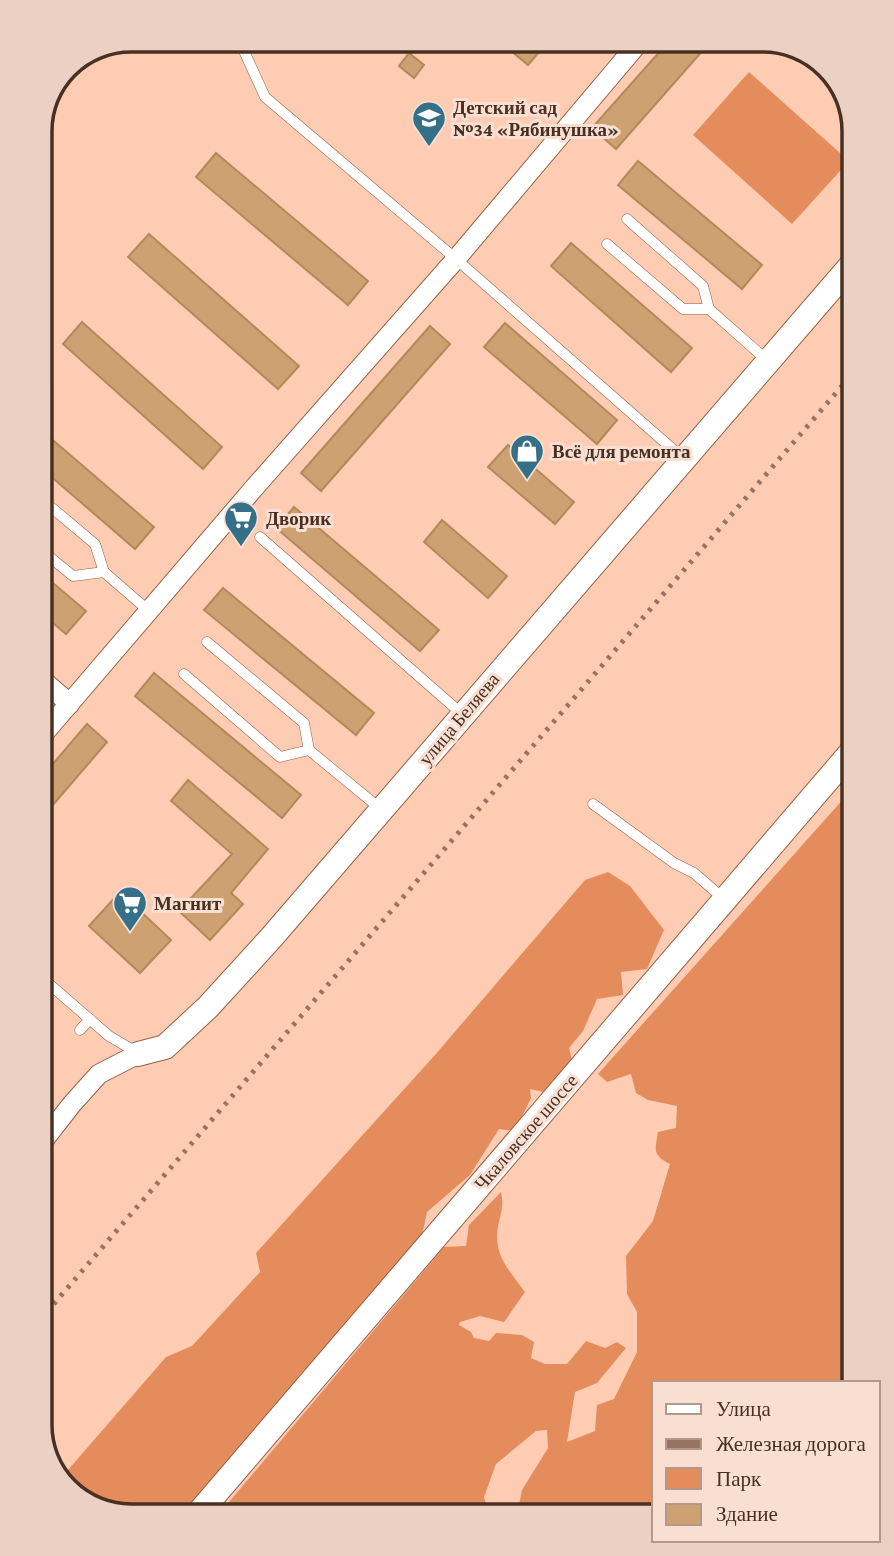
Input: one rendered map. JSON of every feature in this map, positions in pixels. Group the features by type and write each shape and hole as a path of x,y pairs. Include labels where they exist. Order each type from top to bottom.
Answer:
{"street":[{"path":"53,724 456,259 630,53"},
{"name":"улица Беляева","path":"52,1129 99,1074 138,1054 164,1046 208,1007 382,810 842,276"},
{"path":"53,689 70,704"},
{"name":"Чкаловское шоссе","path":"207,1503 842,762"}],"lane":[{"path":"245,52 265,97 456,259 685,460"},
{"path":"627,219 704,286 709,309 768,361"},
{"path":"607,244 683,309 709,309"},
{"path":"53,509 95,544 104,572 149,611"},
{"path":"260,537 462,714"},
{"path":"53,559 73,576 104,572"},
{"path":"206,642 304,723 309,750 382,810"},
{"path":"184,674 280,757 309,750"},
{"path":"593,804 674,863 694,873 724,900"},
{"path":"52,987 109,1036 138,1054"},
{"path":"80,1030 90,1019"}],"green space":[{"path":"749,72 842,155 842,169 792,224 693,135"},
{"path":"842,800 842,1381 652,1381 652,1504 519,1504 522,1490 548,1448 547,1430 536,1431 496,1464 484,1497 486,1504 228,1503 444,1247 466,1246 469,1225 501,1192 502,1205 497,1236 500,1254 525,1292 504,1322 480,1316 460,1322 459,1325 471,1332 474,1338 489,1341 496,1333 522,1335 534,1342 531,1358 545,1364 567,1364 586,1341 605,1348 617,1342 626,1348 597,1383 575,1392 567,1442 595,1431 597,1405 614,1399 637,1352 637,1312 627,1294 626,1256 653,1221 670,1164 660,1158 656,1151 658,1132 676,1128 677,1106 648,1100 636,1093 631,1074 607,1082 598,1074"},
{"path":"608,872 630,886 664,930 647,969 621,972 623,995 597,999 583,1031 569,1048 573,1064 548,1093 530,1089 531,1098 515,1131 499,1129 470,1175 427,1212 421,1240 343,1334 193,1503 116,1502 79,1484 68,1470 166,1357 192,1346 260,1272 256,1253 435,1055 585,880"}],"building":[{"path":"409,53 424,65 414,78 399,66"},
{"path":"513,53 538,53 528,65"},
{"path":"659,53 701,53 616,149 592,128"},
{"path":"216,153 368,281 348,305 196,177"},
{"path":"638,161 762,265 742,289 618,185"},
{"path":"149,234 299,366 278,389 128,257"},
{"path":"571,243 692,348 671,372 551,266"},
{"path":"82,322 222,447 203,469 63,344"},
{"path":"505,323 617,420 597,444 484,347"},
{"path":"430,326 450,344 321,491 301,473"},
{"path":"53,440 154,527 135,549 53,478"},
{"path":"508,445 574,502 555,524 488,467"},
{"path":"294,507 439,630 420,651 276,528"},
{"path":"442,520 507,576 488,598 424,542"},
{"path":"53,583 86,611 66,634 53,623"},
{"path":"223,588 374,713 356,735 204,610"},
{"path":"154,673 301,795 282,818 135,696"},
{"path":"87,724 107,742 52,805 53,764"},
{"path":"188,780 268,849 231,893 243,904 210,940 179,911 232,854 171,801"},
{"name":"Магнит","path":"120,892 171,940 140,973 89,926"}],"railway":[{"path":"52,1306 842,386"}],"place":[{"name":"Детский сад №34 «Рябинушка»","path":"429,148"},
{"name":"Всё для ремонта","path":"527,481"},
{"name":"Дворик","path":"241,548"},
{"name":"Магнит","path":"130,933"}]}
